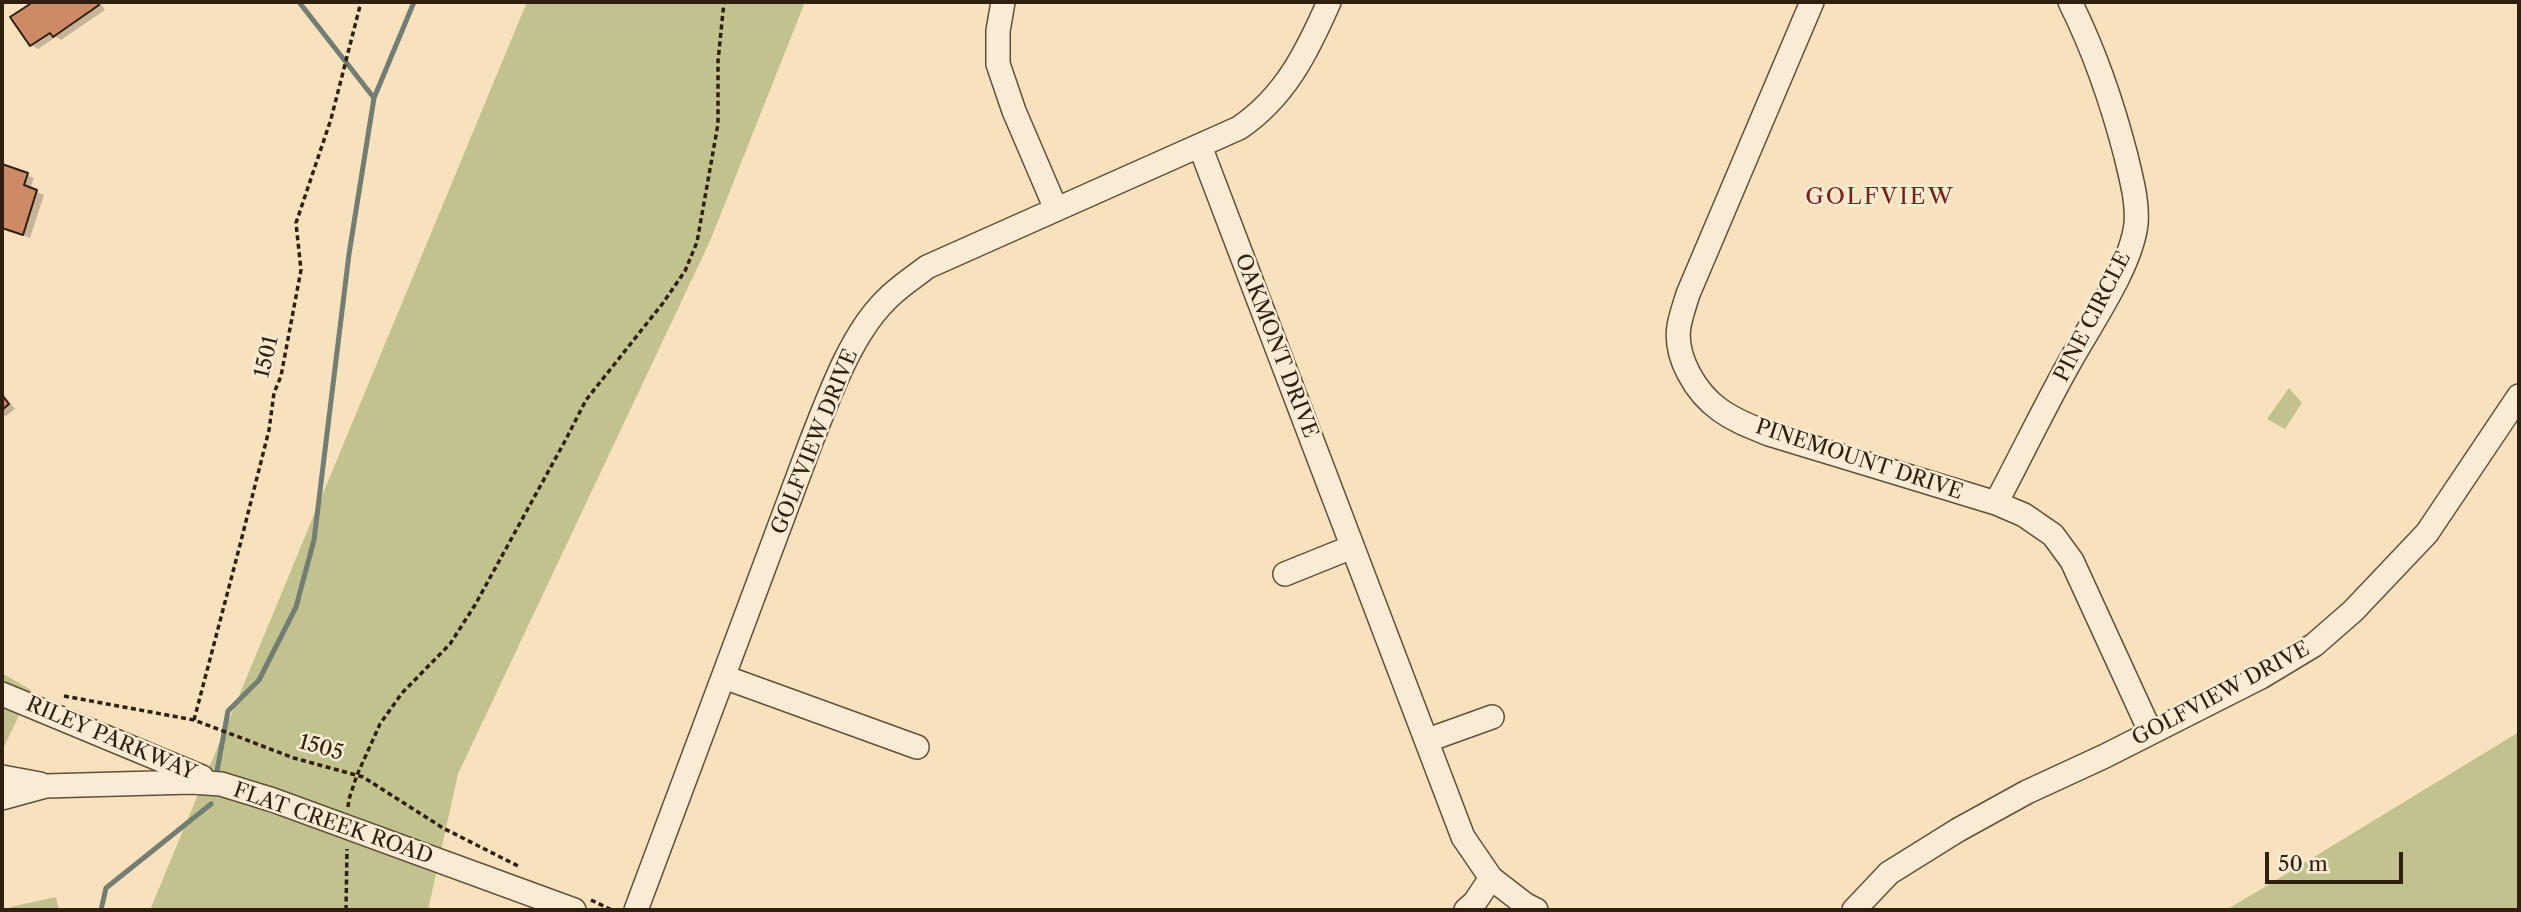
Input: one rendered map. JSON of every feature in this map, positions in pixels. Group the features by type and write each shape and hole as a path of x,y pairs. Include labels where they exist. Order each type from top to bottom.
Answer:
{"street":[{"path":"1003,2 998,31 998,64 1014,111 1056,209"},
{"name":"GOLFVIEW DRIVE","path":"636,910 811,442 854,344 876,312 884,302 927,267 1239,128 1273,100 1300,64 1329,2"},
{"name":"PINEMOUNT DRIVE","path":"1812,2 1688,294 1679,328 1681,357 1698,388 1719,410 1741,422 1769,434 1996,503 2024,515 2053,535 2072,561 2151,731"},
{"name":"PINE CIRCLE","path":"1996,503 2067,367 2104,303 2129,251 2136,226 2136,202 2114,110 2091,45 2070,2"},
{"name":"OAKMONT DRIVE","path":"1200,146 1463,837 1491,878 1536,910"},
{"name":"GOLFVIEW DRIVE","path":"1854,910 1889,873 1958,830 2027,792 2105,756 2272,670 2315,645 2353,611 2427,533 2519,396"},
{"path":"1285,574 1352,547"},
{"path":"724,677 917,747"},
{"name":"RILEY PARKWAY","path":"2,694 221,784"},
{"path":"1428,740 1492,717"},
{"path":"2,777 47,786"},
{"name":"FLAT CREEK ROAD","path":"2,798 47,786 191,782 221,784 580,904"},
{"path":"1466,910 1475,902 1491,878"}],"path":[{"name":"1501","path":"194,720 269,430 274,393 281,376 301,270 296,223 331,120 361,2"},
{"path":"346,910 349,799 356,775 380,724 402,693 450,644 475,605 586,400 663,303 685,271 697,243 718,124 718,61 724,2"},
{"name":"1505","path":"54,694 194,720 294,758 356,775 443,828 524,869"},
{"path":"580,904 612,910"}],"green space":[{"path":"527,2 805,2 710,241 458,774 428,910 150,910"},
{"path":"2289,388 2302,403 2285,429 2267,419"},
{"path":"2,673 31,690 2,751"},
{"path":"2519,732 2519,910 2226,910 2263,888"},
{"path":"56,897 59,910 11,910 10,907"}],"building":[{"path":"28,2 97,2 99,5 53,37 50,33 30,46 10,17 30,4"},
{"path":"2,164 28,173 24,185 37,190 23,235 2,228"},
{"path":"2,395 9,404 2,410"}],"waterway":[{"path":"299,2 374,98"},
{"path":"217,771 228,711 259,680 296,607 314,540 349,254 374,98 414,2"},
{"path":"101,910 106,888 211,804"}],"district":[{"name":"GOLFVIEW","path":"1880,197"}]}
